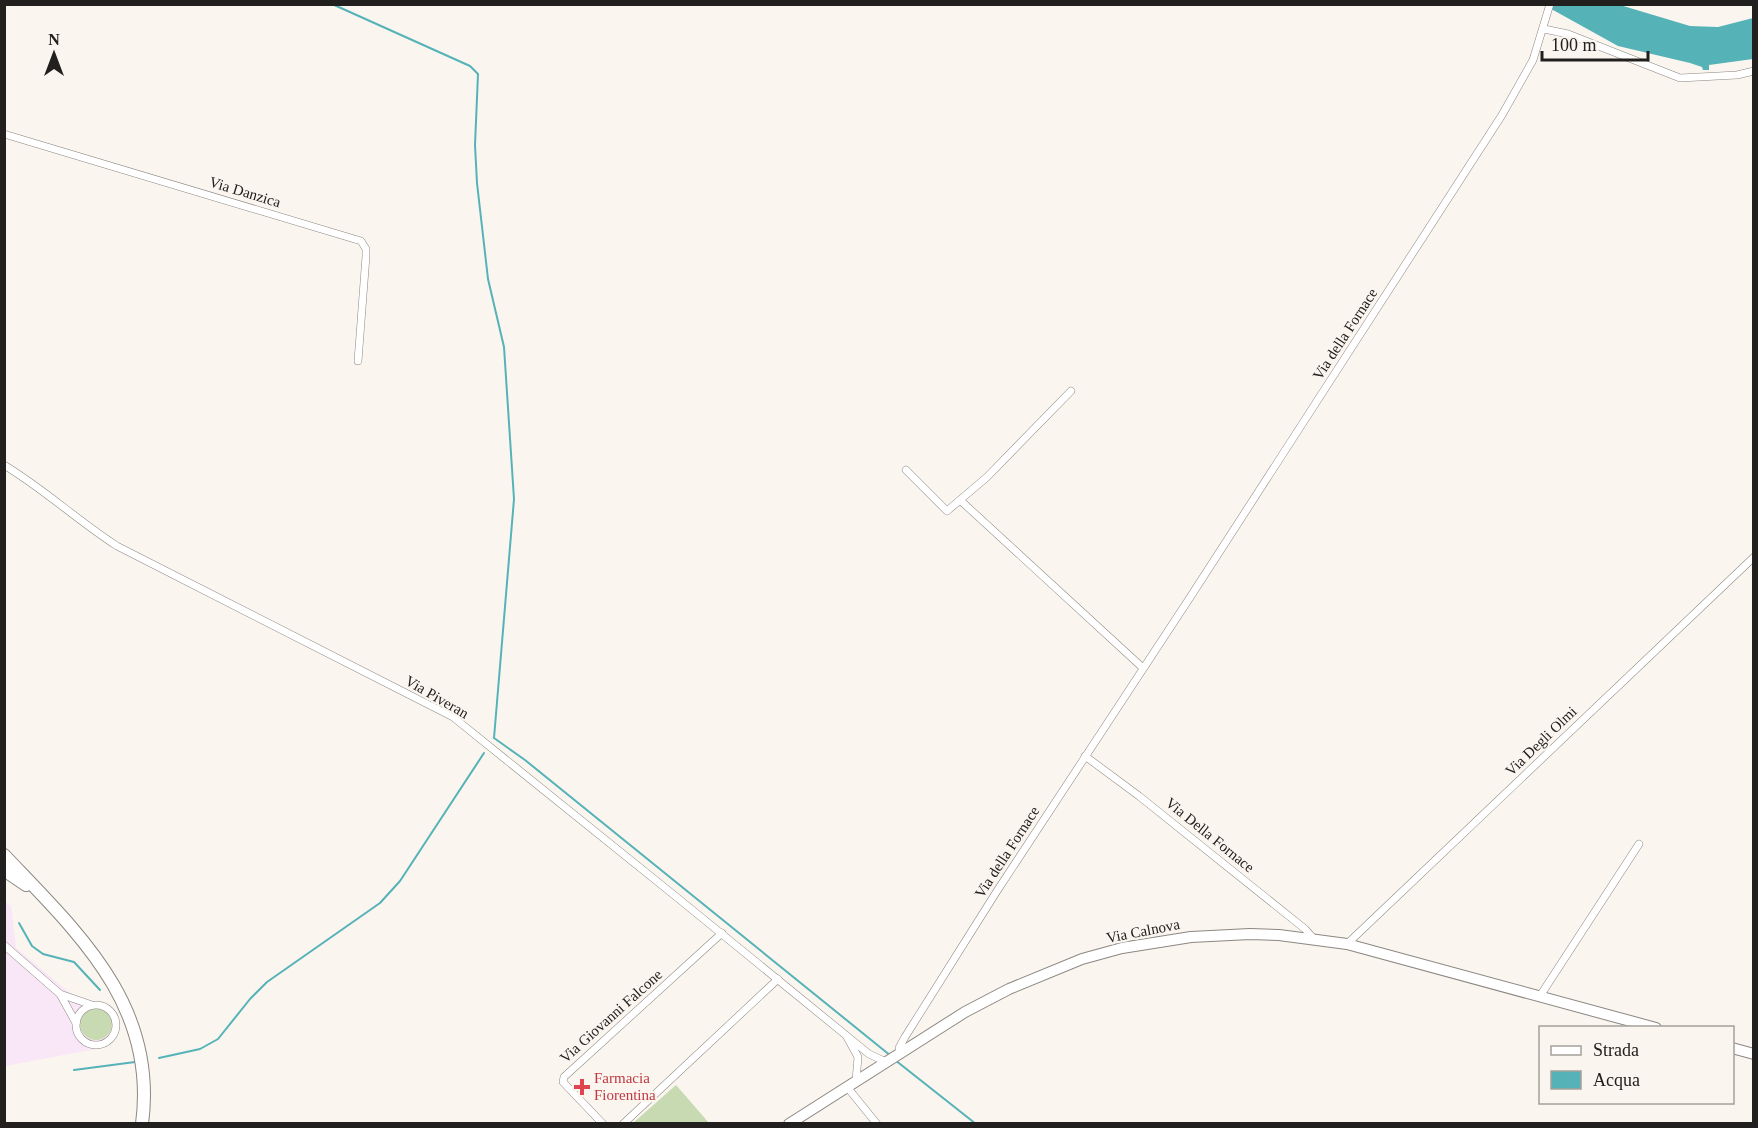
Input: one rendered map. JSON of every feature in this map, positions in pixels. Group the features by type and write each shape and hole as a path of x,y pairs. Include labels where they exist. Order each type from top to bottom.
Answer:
{"highway":[{"path":"4,855 96,956 123,1000 131,1018 140,1051 144,1086 142,1124"},
{"path":"4,863 40,895"},
{"path":"4,870 40,895"}],"main road":[{"name":"Via Calnova","path":"789,1124 965,1012 1009,989 1060,967 1112,951 1191,937 1250,934 1347,944 1649,1026"},
{"path":"1734,1049 1754,1054"}],"street":[{"name":"Via della Fornace","path":"900,1053 899,1048 905,1037 1085,756 1502,115 1533,60 1550,4"},
{"path":"1544,29 1568,34 1680,78 1737,75 1754,71"},
{"name":"Via Danzica","path":"4,134 362,241 366,249 366,256 358,361"},
{"path":"906,470 947,511 987,477 1071,391"},
{"name":"Via Piveran","path":"4,465 32,482 94,531 117,546 325,654 443,711 722,933 869,1054 887,1061"},
{"path":"960,500 1143,668"},
{"name":"Via Degli Olmi","path":"1347,944 1754,557"},
{"name":"Via Della Fornace","path":"1085,756 1139,796 1305,929 1314,939"},
{"path":"1540,996 1639,844"},
{"name":"Via Giovanni Falcone","path":"603,1124 563,1082 564,1077 722,933"},
{"path":"5,947 60,994 76,1023 78,1034 87,1043 97,1044 111,1038 116,1026 112,1014 104,1007 60,994"},
{"path":"623,1124 778,979"},
{"path":"76,1023 81,1011 92,1005"},
{"name":"Via Piveran","path":"845,1035 858,1057 872,1070"},
{"path":"869,1054 872,1070"},
{"path":"858,1057 851,1084 877,1124"}],"shaded area":[{"path":"4,901 11,906 16,948 70,993 108,1006 116,1013 120,1026 117,1036 107,1047 5,1066"}],"green space":[{"path":"96,1008 107,1013 112,1024 107,1035 96,1040 85,1035 80,1024 85,1013"},
{"path":"676,1085 709,1123 633,1123"}],"water":[{"path":"1544,5 1620,5 1690,26 1718,27 1753,18 1753,59 1709,65 1709,70 1703,70 1702,67 1690,63 1618,46"}],"waterway":[{"path":"332,4 470,66 478,74 475,145 477,183 488,279 504,347 514,499 494,738 525,760 891,1056"},
{"path":"159,1058 200,1049 218,1039 250,999 267,982 380,903 400,881 484,753"},
{"path":"19,923 32,946 43,954 74,962 100,990"},
{"path":"895,1060 976,1124"},
{"path":"74,1070 135,1062"}],"place":[{"name":"Farmacia Fiorentina","path":"582,1087"}]}
